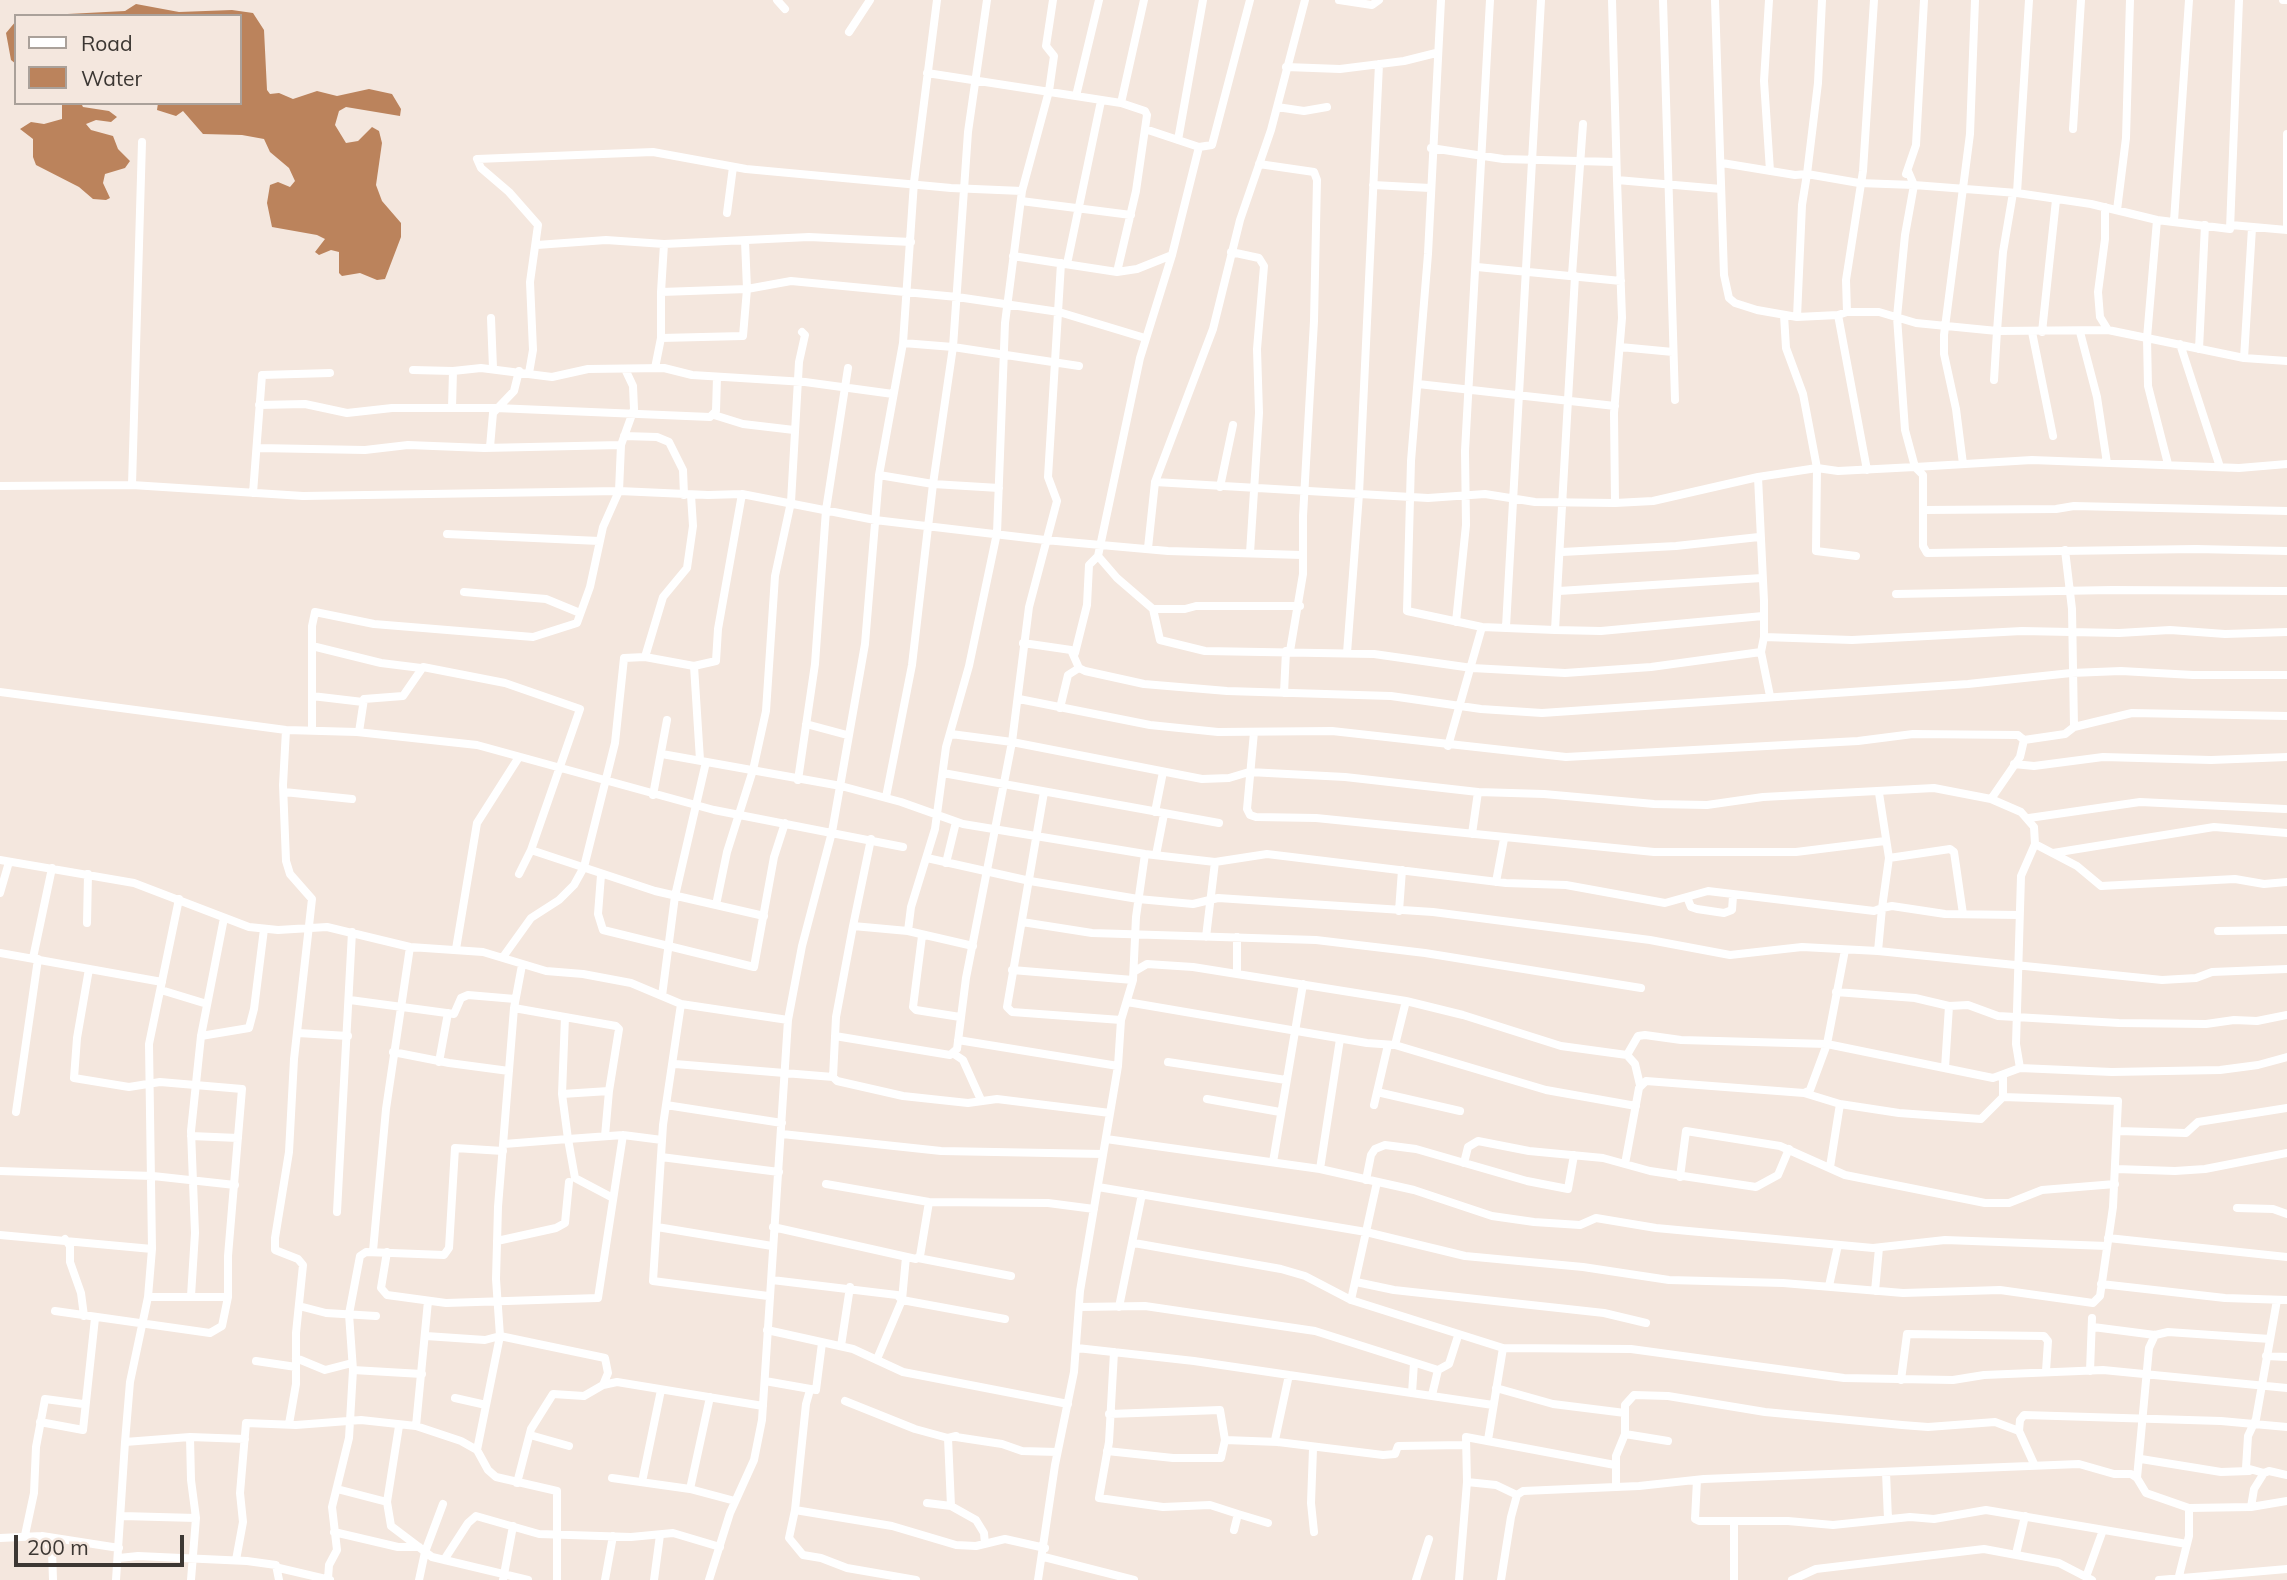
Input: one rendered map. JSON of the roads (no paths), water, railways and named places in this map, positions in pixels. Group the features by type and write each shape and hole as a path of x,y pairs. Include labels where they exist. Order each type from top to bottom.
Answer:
{"street":[{"path":"777,0 785,9"},
{"path":"849,32 870,0"},
{"path":"709,1580 735,1501 754,1460 763,1406 768,1296 782,1134 788,1020 802,946 832,832 867,631 879,475 903,343 914,182 937,0"},
{"path":"886,797 903,719 953,347 968,131 987,0"},
{"path":"908,931 911,907 937,817 951,734 997,533 1007,304 1021,191 1049,91 1054,56 1046,46 1054,0"},
{"path":"1076,96 1099,0"},
{"path":"1121,103 1144,0"},
{"path":"1178,140 1203,0"},
{"path":"1145,129 1199,147 1209,146 1215,141 1250,0"},
{"path":"1148,548 1155,482 1213,329 1231,252 1277,107 1305,0"},
{"path":"1339,0 1372,5 1379,0"},
{"path":"1441,0 1411,497 1407,611 1482,627 1601,631 1763,616"},
{"path":"1456,622 1466,526 1464,496 1490,0"},
{"path":"1506,627 1541,0"},
{"path":"1612,0 1615,162 1622,281 1615,406 1615,503"},
{"path":"1663,0 1675,400"},
{"path":"1714,0 1724,275 1729,298 1735,303 1797,317 1879,312 1945,327 2032,332 2108,330 2244,358 2287,361"},
{"path":"1769,0 1764,93 1770,171"},
{"path":"1797,317 1802,205 1818,83 1822,0"},
{"path":"1867,470 1842,314 1859,183 1863,171 1874,0"},
{"path":"1900,184 1916,145 1924,0"},
{"path":"1963,464 1956,409 1944,354 1973,97 1975,0"},
{"path":"1994,380 2003,252 2015,193 2029,0"},
{"path":"2073,129 2081,0"},
{"path":"2117,210 2126,138 2130,0"},
{"path":"2174,221 2189,0"},
{"path":"1722,163 1859,183 2015,193 2105,207 2157,220 2230,229 2239,0"},
{"path":"1286,67 1340,69 1436,53"},
{"path":"1347,653 1359,494 1379,64"},
{"path":"927,73 975,78 1121,103 1145,111 1145,129 1131,215 1117,272"},
{"path":"954,1054 1012,742 1019,699 1023,643 1045,540 1057,501 1048,477 1064,264 1101,101"},
{"path":"1277,107 1304,111 1327,107"},
{"path":"1555,630 1562,552 1566,399 1583,124"},
{"path":"2231,225 2287,230 2287,134"},
{"path":"132,485 142,142"},
{"path":"1199,147 1172,255 1145,338 1098,545 1098,556 1117,578 1153,609 1160,640 1168,644 1235,653 1347,653 1472,668 1553,673 1607,671 1761,652"},
{"path":"1431,148 1531,160 1615,162"},
{"path":"529,373 533,350 530,282 537,245 537,222 509,192 481,169 477,159 653,152 733,167 1021,191"},
{"path":"1259,164 1314,172 1317,180 1314,321 1300,606 1288,651 1284,693"},
{"path":"727,213 733,167"},
{"path":"1908,170 1914,185 1897,317 1905,430 1915,467 1923,475 1923,546 1927,552 2287,551"},
{"path":"1617,180 1721,189"},
{"path":"1373,186 1430,188"},
{"path":"2042,332 2056,200"},
{"path":"1021,201 1131,215"},
{"path":"2105,207 2105,239 2098,292 2100,317 2108,330"},
{"path":"2157,220 2147,338 2148,386 2168,464"},
{"path":"2199,349 2205,225"},
{"path":"2244,358 2252,228"},
{"path":"537,245 606,240 664,244 745,242 809,237 911,242"},
{"path":"661,338 743,336 747,289 745,242"},
{"path":"654,368 661,338 664,244"},
{"path":"1231,252 1259,258 1264,266 1256,362 1259,413 1250,553"},
{"path":"1013,256 1117,272 1137,269 1172,255"},
{"path":"1477,267 1622,281"},
{"path":"661,292 747,289 791,281 957,297 1059,312 1145,338"},
{"path":"1784,315 1786,348 1803,394 1817,468 1816,551 1856,556"},
{"path":"491,318 492,368"},
{"path":"716,905 766,711 775,576 791,502 799,362 805,335 802,332"},
{"path":"2032,332 2053,436"},
{"path":"2080,332 2097,397 2107,463"},
{"path":"903,343 953,347 1079,366"},
{"path":"2180,344 2220,467"},
{"path":"1620,347 1673,352"},
{"path":"413,370 492,368 552,377 578,370 654,368 717,377 799,382 893,394"},
{"path":"798,780 815,664 826,510 848,368"},
{"path":"312,730 312,646 315,612 374,624 533,637 574,625 580,613 614,497 620,491 621,445 633,412 633,386 625,369"},
{"path":"452,408 453,371"},
{"path":"490,447 496,408 514,391 519,371"},
{"path":"253,493 259,405 264,374 330,373"},
{"path":"714,415 717,377"},
{"path":"1418,384 1469,392 1566,399 1615,406"},
{"path":"259,405 305,404 347,413 391,408 496,408 714,415 743,424 794,430"},
{"path":"1220,487 1233,425"},
{"path":"624,436 657,437 669,442 683,470 693,526 687,568 663,597 645,657"},
{"path":"258,448 346,450 408,445 621,445"},
{"path":"1155,482 1411,497 1485,494 1564,503 1615,503 1674,497 1758,477 1817,468 1867,470 2032,460 2220,467 2287,464"},
{"path":"1159,470 1172,483"},
{"path":"879,475 933,484 999,488"},
{"path":"1758,477 1765,637 1761,652 1770,696"},
{"path":"0,486 132,485 303,496 620,491 687,495 742,494 875,520 1045,540 1302,555"},
{"path":"503,957 525,925 537,913 559,900 574,885 584,867 619,716 624,658 645,657 694,666 716,661 718,629 742,494"},
{"path":"1924,510 2056,509 2074,506 2287,511"},
{"path":"447,534 599,541"},
{"path":"1562,552 1676,547 1759,537"},
{"path":"2065,550 2071,591 2074,727"},
{"path":"1079,668 1074,653 1087,605 1089,565 1098,556"},
{"path":"1559,591 1762,578"},
{"path":"1896,594 2287,591"},
{"path":"464,592 546,599 580,613"},
{"path":"1153,609 1185,610 1196,606 1300,606"},
{"path":"1448,746 1482,627"},
{"path":"1765,637 1852,640 1994,631 2072,633 2170,630 2225,634 2287,632"},
{"path":"1023,643 1074,653"},
{"path":"312,646 381,663 489,679 580,709 531,850 519,874"},
{"path":"662,996 675,896 703,761 694,666"},
{"path":"359,732 363,702 367,696 402,696 421,668"},
{"path":"1060,708 1068,675 1079,668 1169,687 1391,696 1458,706 1559,712 2000,681 2071,673 2287,675"},
{"path":"0,692 286,730 359,732 477,745 653,795 903,847"},
{"path":"312,696 363,702"},
{"path":"1019,699 1150,725 1254,732 1332,731 1566,757 1858,741 1938,733 2018,736 2024,740 2065,734 2074,727 2132,713 2287,716"},
{"path":"653,795 667,720"},
{"path":"806,724 847,735"},
{"path":"286,730 286,861 294,879 311,896 289,1153 275,1238 275,1250 298,1259 303,1265 289,1424"},
{"path":"1254,732 1247,808 1250,815 1256,817 1316,818 1654,852 1796,852 1885,841"},
{"path":"951,734 1012,742 1163,772 1218,779 1249,772 1365,778 1478,792 1681,805 1735,802 1763,797 1879,793 1934,788 1991,799 2029,818 2034,827 2035,844 2021,876 2016,1044 2020,1068"},
{"path":"1991,799 2020,757 2024,740"},
{"path":"662,754 841,786 886,797 956,822 1156,855 1215,862 1267,854 1496,882 1566,886 1665,902 1687,898 1702,891 1869,911 1903,905 1926,911 2019,915"},
{"path":"456,950 477,823 519,757"},
{"path":"2014,764 2034,766 2103,757 2211,760 2287,757"},
{"path":"1156,855 1163,772"},
{"path":"943,773 1219,823"},
{"path":"284,792 352,799"},
{"path":"1044,792 1030,881 1006,999 1007,1007 1012,1012 1121,1020"},
{"path":"1472,834 1478,792"},
{"path":"1878,951 1889,858 1879,793"},
{"path":"2029,818 2140,802 2285,809"},
{"path":"601,875 598,914 603,930 754,967 774,857 785,822"},
{"path":"946,863 956,822"},
{"path":"2053,853 2214,827 2287,833"},
{"path":"833,1077 842,974 871,839"},
{"path":"1496,882 1504,839"},
{"path":"2035,844 2077,866 2101,886 2112,888 2235,879 2264,884 2287,882"},
{"path":"1889,858 1950,849 1954,852 1963,914"},
{"path":"531,850 601,875 675,896 764,916"},
{"path":"1038,1580 1077,1348 1079,1307 1118,1066 1121,1020 1135,971 1135,934 1145,853"},
{"path":"927,858 1030,881 1138,899 1193,904 1209,899 1433,912 1627,937 1730,956 1802,947 1878,951 2162,980 2196,978 2211,972 2287,969"},
{"path":"0,893 5,861 52,868 134,883 223,918 264,929 309,927 352,932 410,947 503,957 546,971 631,983 681,1004 788,1020"},
{"path":"1206,937 1215,862"},
{"path":"16,1112 29,1001 52,868"},
{"path":"1399,911 1402,870"},
{"path":"87,923 88,874"},
{"path":"1687,898 1697,909 1724,914 1732,910 1734,896"},
{"path":"116,1580 130,1382 148,1297 152,1249 149,1044 179,899"},
{"path":"191,1296 195,1233 191,1136 195,1086 201,1037 223,918"},
{"path":"1021,922 1069,931 1316,940 1411,951 1641,988"},
{"path":"853,926 908,931 973,946"},
{"path":"201,1037 249,1028 264,929"},
{"path":"2218,931 2287,930"},
{"path":"337,1212 352,932"},
{"path":"922,936 913,1007 916,1010 960,1017"},
{"path":"1237,937 1237,972"},
{"path":"373,1251 377,1189 393,1052 410,947"},
{"path":"1804,1093 1810,1090 1827,1044 1845,950"},
{"path":"0,953 36,958 161,986 207,1004"},
{"path":"1135,971 1154,963 1237,972 1406,1001 1463,1015 1561,1046 1627,1055 1635,1064 1640,1085 1625,1164"},
{"path":"477,1450 500,1336 496,1241 515,1003 522,965"},
{"path":"54,1311 210,1334 222,1326 228,1297 227,1270 242,1089 151,1082 129,1087 74,1078 77,1038 89,969"},
{"path":"1012,970 1133,980"},
{"path":"1273,1162 1303,984"},
{"path":"1836,992 1915,998 1949,1006 1968,1005 1998,1016 2017,1017 2206,1024 2234,1020 2257,1021 2287,1015"},
{"path":"350,1000 456,1013 461,998 468,995 616,1026 619,1029 609,1091 606,1136"},
{"path":"1374,1105 1406,1001"},
{"path":"1127,1002 1340,1039 1391,1045 1546,1090 1636,1106"},
{"path":"681,1004 675,1064 662,1140 652,1278 655,1283 768,1296"},
{"path":"1945,1068 1949,1006"},
{"path":"439,1062 449,1013"},
{"path":"565,1017 562,1094 575,1178 611,1198"},
{"path":"298,1033 348,1036"},
{"path":"1627,1055 1638,1037 1645,1035 1681,1040 1827,1044 1993,1078 2020,1068 2112,1072 2220,1070 2258,1065 2287,1057"},
{"path":"835,1036 954,1054 963,1060 981,1100"},
{"path":"1320,1169 1340,1039"},
{"path":"958,1040 1118,1066"},
{"path":"393,1052 439,1062 509,1071"},
{"path":"1168,1062 1286,1080"},
{"path":"675,1064 833,1077 837,1081 903,1096 968,1103 997,1099 1110,1113"},
{"path":"1640,1085 1651,1080 1804,1093 1840,1104 1899,1113 1981,1119 2003,1097 2003,1076"},
{"path":"562,1094 609,1091"},
{"path":"1377,1092 1460,1111"},
{"path":"1098,1187 1366,1232 1465,1256 1583,1266 1669,1280 1829,1286 1875,1291 2000,1290 2094,1303 2099,1299 2115,1184 2118,1101 2003,1097"},
{"path":"1207,1099 1280,1112"},
{"path":"1830,1167 1840,1104"},
{"path":"666,1105 782,1124"},
{"path":"2118,1131 2186,1133 2197,1122 2287,1108"},
{"path":"1680,1177 1686,1130 1789,1149 1851,1176 1984,1203 2009,1203 2042,1190 2115,1184"},
{"path":"782,1134 941,1151 1103,1154"},
{"path":"387,1252 383,1292 428,1301 498,1303 598,1298 611,1198 623,1135"},
{"path":"119,1558 138,1556 236,1560 329,1580 329,1565 337,1550 332,1507 347,1454 351,1420 349,1314 360,1256 373,1251 418,1256 448,1252 455,1148 504,1147 623,1135 662,1140"},
{"path":"191,1136 238,1138"},
{"path":"1106,1139 1320,1169 1414,1190 1506,1219 1573,1225 1596,1219 1665,1229 1879,1248 1945,1240 2107,1242 2287,1256"},
{"path":"1464,1163 1468,1147 1478,1141 1529,1152 1574,1155 1625,1164 1680,1177 1756,1186 1778,1175 1789,1149"},
{"path":"1366,1180 1371,1155 1375,1149 1385,1145 1416,1149 1568,1189 1574,1155"},
{"path":"2116,1169 2205,1169 2287,1153"},
{"path":"661,1157 779,1172"},
{"path":"0,1171 153,1176 234,1185"},
{"path":"496,1241 556,1228 565,1223 569,1182"},
{"path":"1351,1300 1377,1182"},
{"path":"826,1184 929,1202 1048,1203 1094,1209"},
{"path":"1119,1307 1142,1194"},
{"path":"918,1258 929,1202"},
{"path":"2237,1208 2273,1209 2287,1214"},
{"path":"657,1227 772,1246"},
{"path":"773,1227 814,1234 906,1257 1011,1276"},
{"path":"0,1235 152,1249"},
{"path":"65,1239 70,1246 70,1262 84,1316"},
{"path":"1134,1243 1281,1269 1305,1276 1351,1300 1458,1336 1503,1348 1631,1349 1733,1364 1776,1367 1812,1376 1953,1380 2046,1371 2147,1372 2287,1388"},
{"path":"1829,1286 1838,1245"},
{"path":"1875,1291 1879,1248"},
{"path":"877,1359 902,1300 906,1257"},
{"path":"772,1280 850,1287 897,1295 902,1300 1005,1319"},
{"path":"1356,1282 1394,1290 1604,1313 1646,1324"},
{"path":"2101,1284 2225,1298 2287,1300"},
{"path":"841,1346 850,1287"},
{"path":"148,1297 228,1297"},
{"path":"2249,1471 2246,1467 2251,1426 2256,1419 2277,1300"},
{"path":"416,1426 428,1301"},
{"path":"299,1306 376,1316"},
{"path":"1079,1307 1144,1306 1324,1332 1438,1370 1450,1364 1458,1336"},
{"path":"40,1422 83,1430 83,1404 95,1318"},
{"path":"2090,1371 2092,1322 2155,1335 2168,1332 2270,1339"},
{"path":"767,1329 841,1346 920,1376 1068,1404"},
{"path":"1901,1380 1907,1334 2044,1336 2048,1341 2046,1371"},
{"path":"2155,1335 2149,1348 2141,1460 2137,1478 2146,1493 2189,1508 2250,1507 2287,1501"},
{"path":"426,1336 485,1340 500,1336 606,1359 608,1373 603,1385"},
{"path":"765,1381 817,1390 822,1343"},
{"path":"1077,1348 1493,1405"},
{"path":"1488,1440 1503,1348"},
{"path":"1114,1352 1107,1451 1098,1494 1102,1500 1177,1508 1210,1505 1268,1523"},
{"path":"2266,1356 2287,1357"},
{"path":"256,1361 296,1363 325,1370 352,1367 422,1374"},
{"path":"1412,1393 1414,1363"},
{"path":"1432,1395 1438,1370"},
{"path":"1278,1442 1275,1440 1289,1375"},
{"path":"517,1483 530,1435 551,1395 584,1396 603,1385 626,1383 763,1406"},
{"path":"1496,1388 1553,1404 1625,1413"},
{"path":"642,1482 661,1390"},
{"path":"810,1390 789,1538 803,1555 821,1558 847,1569 916,1580"},
{"path":"1616,1487 1615,1465 1625,1434 1625,1405 1630,1397 1647,1395 1778,1413 1928,1427 1995,1422 2020,1431"},
{"path":"690,1489 710,1397"},
{"path":"25,1535 34,1493 40,1422 47,1398 83,1404"},
{"path":"455,1398 486,1405"},
{"path":"845,1401 915,1429 1002,1444 1022,1451 1058,1452"},
{"path":"1107,1451 1173,1458 1221,1458 1225,1440 1220,1410 1108,1415"},
{"path":"2034,1464 2020,1431 2020,1420 2024,1415 2221,1421 2251,1426 2287,1427"},
{"path":"236,1560 243,1522 240,1493 246,1423 289,1424 351,1420 416,1426 461,1441 477,1450 491,1473 517,1483 557,1491 556,1580"},
{"path":"399,1426 387,1502 391,1526 408,1535 422,1550"},
{"path":"1625,1434 1668,1441"},
{"path":"530,1435 569,1446"},
{"path":"125,1442 190,1437 245,1439"},
{"path":"190,1437 191,1480 196,1518 191,1580"},
{"path":"951,1506 953,1437"},
{"path":"1459,1580 1467,1482 1466,1437 1615,1465"},
{"path":"1225,1440 1278,1442 1383,1455 1395,1454 1398,1446 1465,1445"},
{"path":"1313,1448 1311,1503 1314,1532"},
{"path":"2141,1460 2221,1472 2249,1471 2287,1475"},
{"path":"1501,1580 1511,1517 1517,1495 1522,1491 2034,1464 2079,1464 2137,1478"},
{"path":"1886,1472 1888,1519"},
{"path":"2250,1507 2263,1473"},
{"path":"612,1478 690,1489 735,1501"},
{"path":"1697,1480 1696,1520 1833,1525 1888,1519 1934,1519 1986,1510 2187,1544"},
{"path":"1467,1482 1496,1485 1517,1495"},
{"path":"337,1489 387,1502"},
{"path":"927,1503 951,1506 979,1524 985,1544"},
{"path":"419,1580 422,1550 443,1504"},
{"path":"2178,1579 2187,1544 2189,1508"},
{"path":"794,1510 892,1526 956,1545 985,1544 1005,1539 1134,1580"},
{"path":"1234,1531 1238,1514"},
{"path":"122,1516 196,1518"},
{"path":"2016,1554 2025,1516"},
{"path":"444,1560 472,1518 485,1517 539,1534 613,1536 673,1533 720,1547"},
{"path":"1734,1521 1734,1580"},
{"path":"504,1578 513,1526"},
{"path":"1792,1580 1816,1569 1984,1549 2059,1563 2089,1579 2103,1530"},
{"path":"334,1532 422,1550 444,1560 504,1578 528,1580"},
{"path":"654,1580 660,1535"},
{"path":"42,1536 52,1550 53,1580"},
{"path":"0,1538 42,1536 119,1548"},
{"path":"605,1580 613,1536"},
{"path":"1416,1580 1429,1539"},
{"path":"279,1568 279,1580"},
{"path":"2159,1580 2287,1569"}],"water":[{"path":"136,4 179,12 232,10 253,13 264,30 267,90 270,94 279,93 293,99 317,91 337,96 369,89 392,94 401,109 400,116 346,107 339,111 335,125 346,143 358,141 372,127 379,131 382,143 376,185 382,201 401,223 401,237 385,279 377,280 360,273 342,276 339,273 339,252 331,250 319,255 315,252 325,239 317,235 272,227 267,203 270,185 278,182 290,187 295,181 289,168 270,152 264,139 242,135 203,134 183,111 176,116 157,110 158,105 242,105 242,14 67,14 125,11"},
{"path":"14,23 14,62 11,60 6,33"},
{"path":"62,105 82,105 109,111 117,117 111,122 96,120 86,124 91,130 113,136 118,149 130,161 125,168 105,174 103,183 110,198 93,199 79,187 36,165 33,139 20,129 31,122 44,124 62,119"}]}
